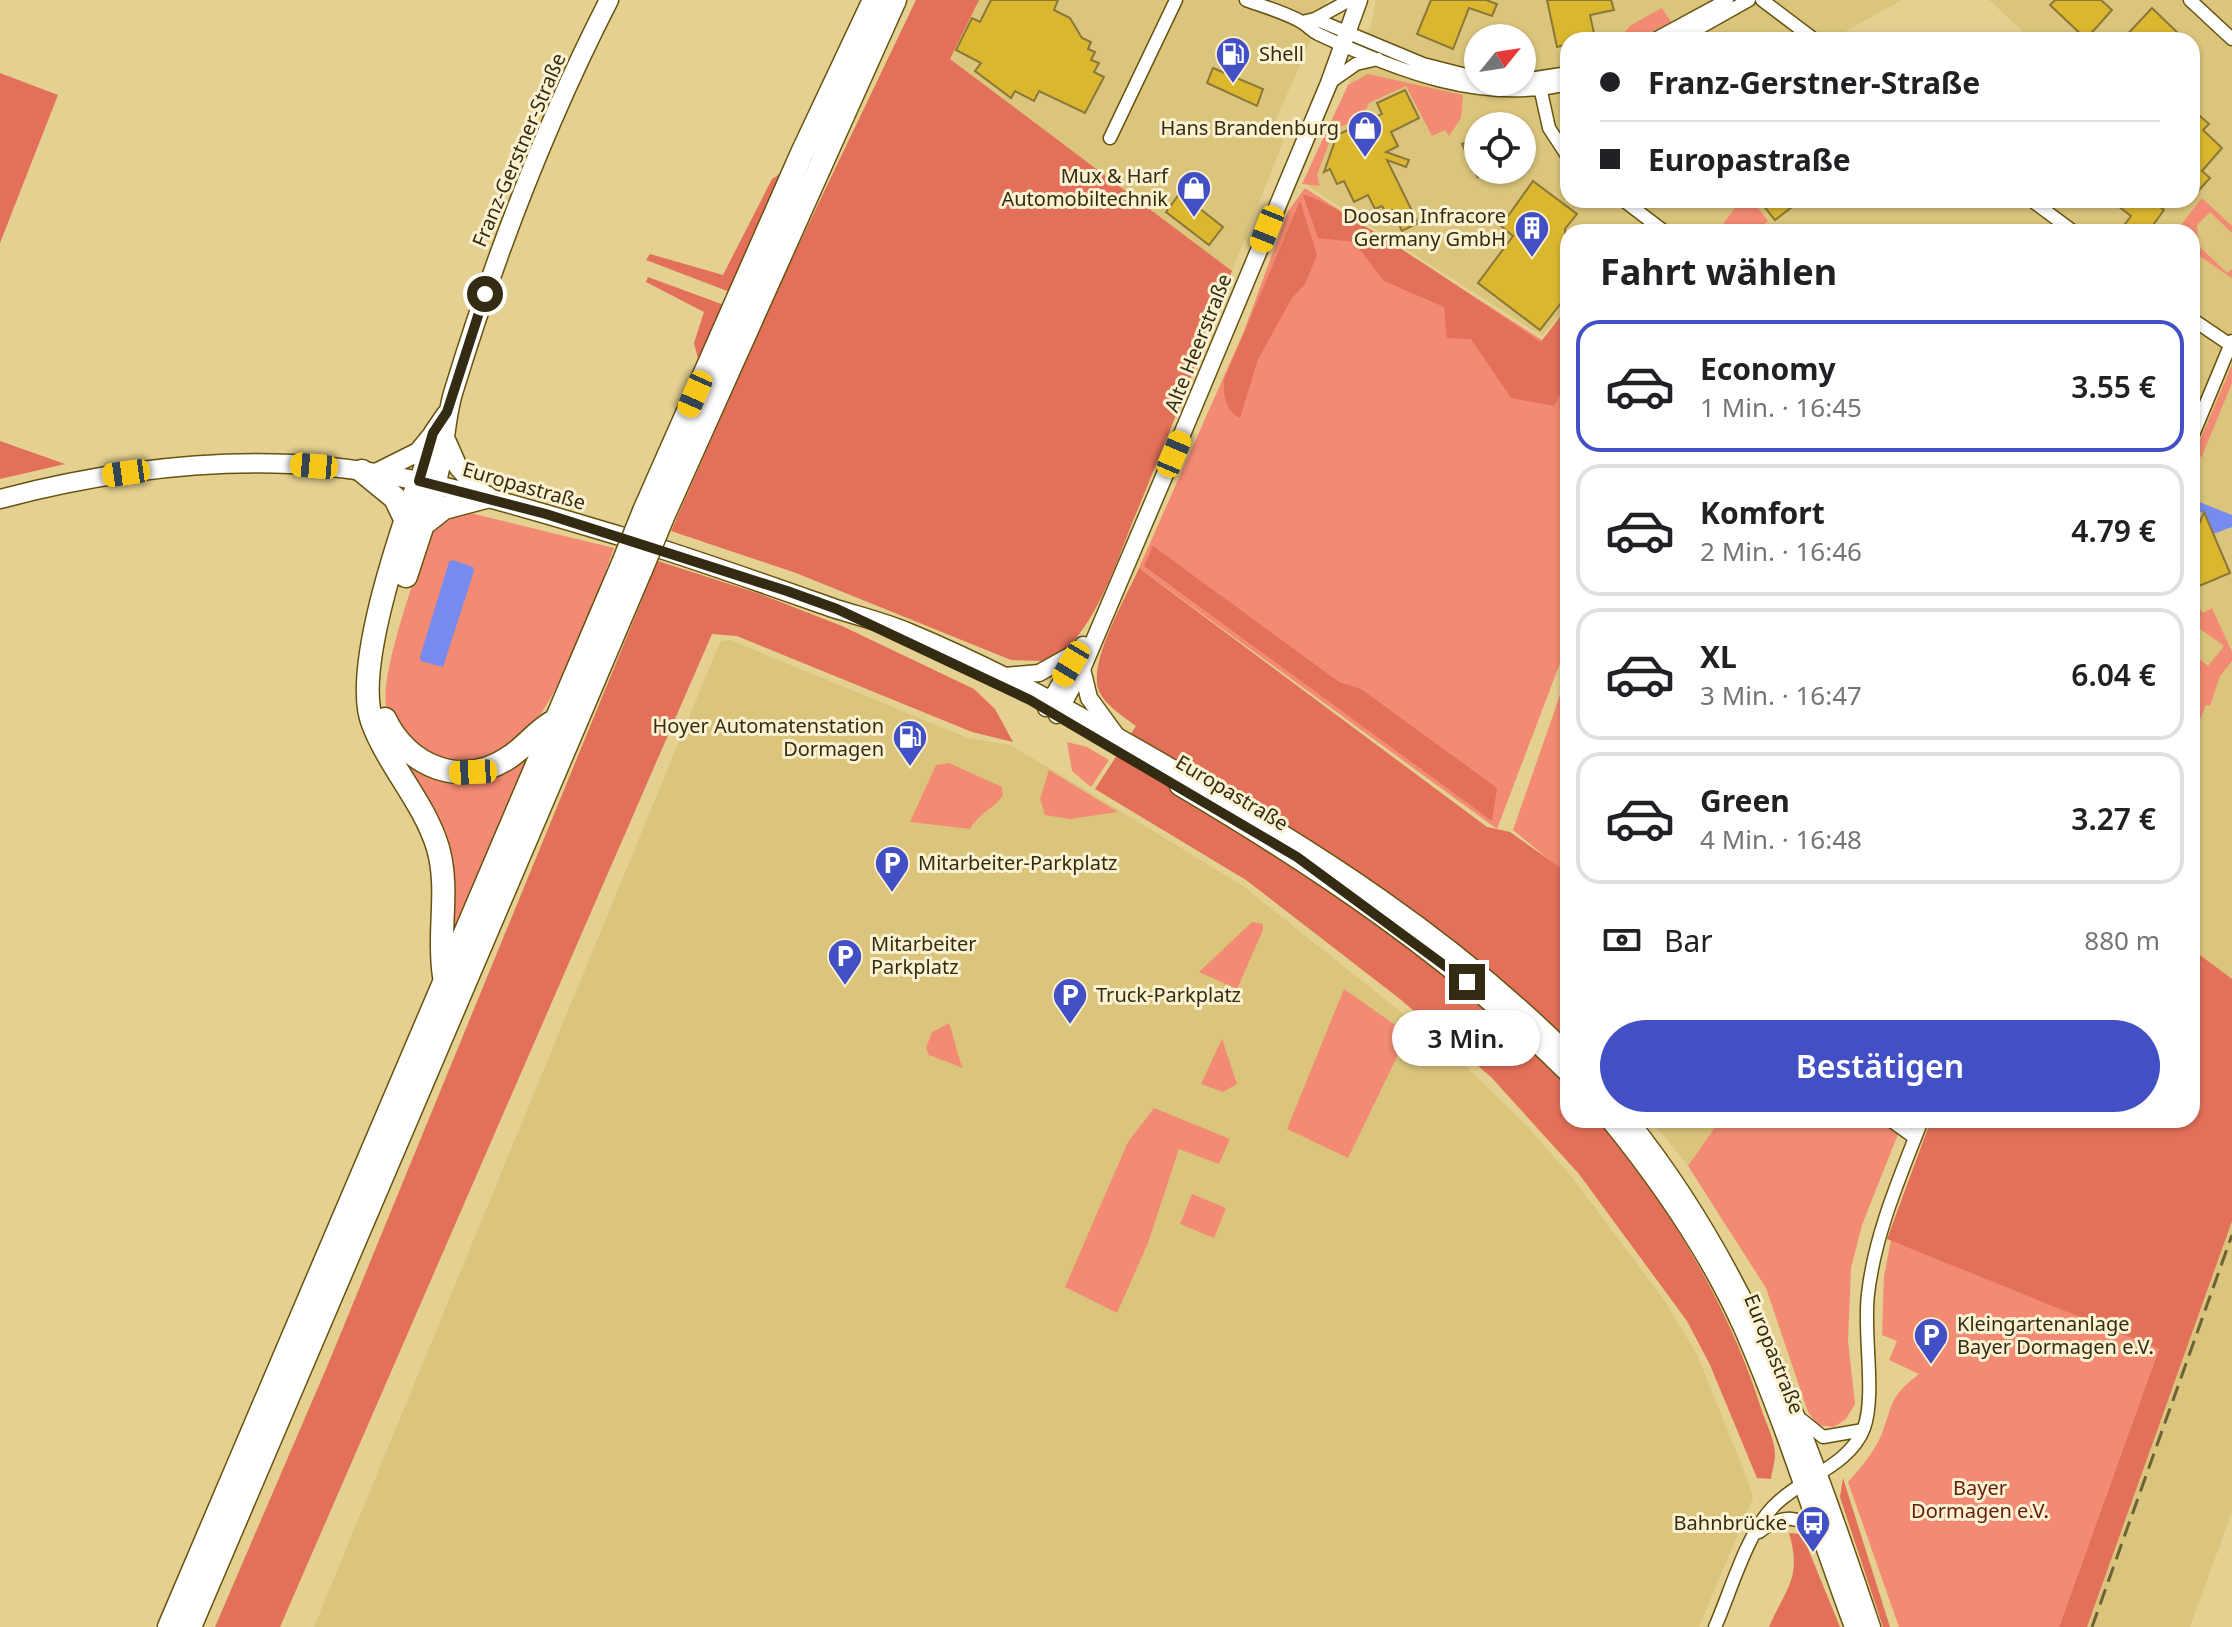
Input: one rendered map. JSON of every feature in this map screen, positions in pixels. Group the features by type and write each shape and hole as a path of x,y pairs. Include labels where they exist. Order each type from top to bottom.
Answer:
{"highway":[{"path":"756,282 874,0"},
{"path":"190,1627 653,515 737,322 895,0"},
{"path":"369,472 395,498 413,523 381,671 380,694 393,736 404,749 434,768 454,773 473,772 508,758 538,729 556,720"},
{"path":"427,483 366,668 366,698 380,742 418,801 439,851 444,888 441,956 445,981"},
{"path":"413,523 444,508 486,497"},
{"path":"169,1627 556,720 632,566"}],"main road":[{"name":"Franz-Gerstner-Straße","path":"427,483 447,412 512,218 609,0"},
{"path":"369,472 418,452 440,437 458,467 486,497"},
{"name":"Europastraße","path":"0,499 86,479 163,468 289,464 369,472 486,497 727,569 901,629 1005,676 1297,857 1488,999 1560,1066"},
{"name":"Europastraße","path":"837,609 1116,735 1282,831 1368,889 1497,988 1560,1047"},
{"name":"Europastraße","path":"1616,1128 1666,1194 1722,1287 1759,1368 1854,1627"},
{"name":"Europastraße","path":"1634,1128 1679,1187 1728,1267 1796,1412 1871,1627"}],"street":[{"path":"1110,138 1176,0"},
{"path":"1246,0 1308,21 1350,0"},
{"name":"Alte Heerstraße","path":"1054,707 1082,669 1101,617 1136,543 1329,83 1359,0"},
{"path":"1668,32 1727,0"},
{"path":"1692,32 1749,0"},
{"path":"1762,0 1804,32"},
{"path":"2190,0 2232,39"},
{"path":"1308,21 1313,32 1464,74"},
{"path":"1345,39 1378,59 1457,85 1491,90 1560,84"},
{"path":"1329,83 1356,64 1378,59"},
{"path":"1536,83 1560,76"},
{"path":"1539,84 1552,136 1560,146"},
{"path":"1634,208 1654,224"},
{"path":"2042,208 2063,224"},
{"path":"2200,324 2231,344 2200,418"},
{"name":"Alte Heerstraße","path":"1054,707 1079,650 1101,617"},
{"path":"1005,676 1048,670 1079,650"},
{"path":"1082,669 1089,698 1116,735"},
{"path":"1901,1128 1915,1138"},
{"path":"1715,1627 1754,1536 1773,1507 1849,1452 1863,1430 1868,1402 1865,1320 1872,1266 1886,1212 1919,1128"},
{"path":"1796,1412 1807,1428 1823,1437 1863,1430"},
{"path":"1754,1536 1772,1522 1794,1517 1805,1521 1820,1534"}],"shaded area":[{"path":"916,0 979,0 950,59 1232,271 1104,592 1080,633 1065,651 1047,665 1042,661 1011,660 796,573 671,531 777,290"},
{"path":"979,0 1328,0 1275,122 1283,142 1232,271 950,59"},
{"path":"1376,0 1902,0 1844,32 1560,32 1560,208 2200,208 2200,32 2023,32 1989,0 2232,0 2232,979 2200,955 2200,224 1560,224 1560,315 1542,336 1309,187 1372,22"},
{"path":"0,73 58,95 0,243"},
{"path":"781,173 730,292 646,260 650,254 723,275 772,179"},
{"path":"1303,195 1319,200 1380,236 1541,342 1560,317 1560,394 1554,406 1511,398 1471,339 1447,338 1444,307 1384,281 1354,242 1318,238"},
{"path":"1300,201 1317,255 1305,284 1292,298 1258,359 1240,418 1228,407 1224,380"},
{"path":"648,277 724,305 698,359 694,343 704,312 646,282"},
{"path":"0,441 65,464 0,479"},
{"path":"1153,546 1339,682 1361,689 1497,788 1492,821 1144,566"},
{"path":"658,561 760,594 842,626 974,689 995,709 1013,742 972,732 737,636 712,634 280,1627 215,1627 329,1362"},
{"path":"1139,568 1487,827 1510,832 1560,867 1560,1128 1605,1128 1672,1221 1713,1293 1747,1368 1773,1443 1775,1455 1771,1479 1757,1478 1710,1365 1687,1321 1579,1174 1491,1077 1400,999 1246,880 1095,789 1136,726 1106,701 1099,691 1097,679 1103,647"},
{"path":"730,640 968,738 1010,745 1071,781 1243,886 1450,1051 1524,1123 1571,1176 1664,1300 1697,1354 1748,1481 1753,1498 1699,1627 314,1627 720,642"},
{"path":"2200,955 2232,979 2232,1221 2087,1627 2059,1627 2159,1349 1887,1239 1928,1128 2200,1128"},
{"path":"1657,1128 1714,1128 1688,1166"},
{"path":"2232,1221 2232,1512 2190,1627 2087,1627"},
{"path":"1843,1478 1890,1627 1883,1627 1840,1497"},
{"path":"1789,1533 1802,1534 1840,1627 1769,1627 1791,1582 1794,1561"}],"green space":[{"path":"1662,8 1671,22 1650,32 1625,32 1631,25"},
{"path":"1368,74 1463,95 1461,118 1449,136 1445,130 1432,136 1406,86 1369,103 1362,117 1334,130 1317,175 1320,186 1302,184 1348,85"},
{"path":"1305,188 1542,340 1560,320 1560,663 1497,829 1139,568 1244,331 1288,211"},
{"path":"2202,198 2232,226 2232,233 2210,212 2198,224 2182,224 2194,208 2200,208"},
{"path":"1735,208 1758,208 1768,221 1765,224 1723,224"},
{"path":"2200,247 2227,273 2232,269 2232,278 2200,256"},
{"path":"2232,365 2232,383 2202,456 2207,461 2200,456 2200,440"},
{"path":"466,512 614,548 567,668 550,699 532,727 512,749 490,763 478,765 435,763 397,727 388,714 386,699 392,653 429,535 442,516"},
{"path":"2212,608 2232,652 2232,661 2220,676 2210,706 2206,705 2200,720 2200,660 2208,666 2224,646 2200,629 2200,609 2203,613"},
{"path":"1560,695 1560,868 1513,830"},
{"path":"379,718 453,777 536,740 448,945 449,874"},
{"path":"1067,742 1087,747 1109,760 1091,787 1072,771"},
{"path":"949,763 1002,787 1003,795 970,829 910,822 936,765"},
{"path":"1049,770 1118,812 1070,819 1045,815 1040,799"},
{"path":"1252,922 1263,924 1263,930 1237,989 1199,972"},
{"path":"1344,989 1408,1034 1348,1158 1287,1129"},
{"path":"949,1023 963,1068 929,1055 926,1048 932,1032"},
{"path":"1222,1039 1237,1084 1223,1092 1201,1084"},
{"path":"1154,1108 1230,1139 1219,1164 1179,1149 1148,1243 1117,1313 1065,1287 1128,1142"},
{"path":"1714,1128 1889,1128 1898,1134 1862,1225 1851,1268 1848,1341 1855,1404 1846,1419 1834,1427 1818,1425 1808,1412 1766,1288 1688,1166"},
{"path":"1192,1194 1226,1208 1214,1238 1180,1224"},
{"name":"Bayer Dormagen e.V.","path":"1891,1240 2159,1349 2059,1627 1899,1627 1848,1482 1878,1442 1897,1395 1919,1374 1889,1360 1897,1341 1882,1335 1884,1276"}],"water":[{"path":"2200,502 2232,515 2232,527 2213,534 2204,513 2200,512"},
{"path":"453,560 473,567 474,571 443,667 421,661 420,657 449,562"}],"building":[{"path":"991,0 1058,0 1054,10 1070,18 1082,38 1091,42 1088,49 1095,52 1091,60 1099,63 1094,72 1104,77 1085,113 1039,91 1034,101 1015,91 1011,98 975,71 981,63 956,50 972,18 980,22"},
{"path":"1431,0 1486,0 1497,4 1492,16 1469,8 1453,49 1417,34"},
{"path":"1547,0 1611,0 1614,10 1590,15 1594,32 1560,32 1560,46 1557,47"},
{"path":"2055,0 2101,0 2112,10 2092,32 2079,32 2050,5"},
{"path":"2152,8 2177,32 2130,32"},
{"name":"Shell","path":"1213,68 1263,89 1257,106 1207,83"},
{"name":"Hans Brandenburg","path":"1405,90 1419,118 1391,132 1398,146 1386,152 1409,160 1406,167 1387,160 1418,223 1402,231 1392,210 1386,213 1382,206 1375,209 1368,195 1354,202 1344,181 1337,184 1330,169 1324,172 1337,135 1382,114 1377,103"},
{"path":"2200,116 2209,124 2203,130 2222,148 2202,171 2210,178 2200,189"},
{"name":"Doosan Infracore Germany GmbH","path":"1536,183 1560,201 1560,208 1569,208 1577,214 1569,224 1560,224 1560,304 1540,330 1478,283 1513,236 1501,226 1531,184"},
{"name":"Mux & Harf Automobiltechnik","path":"1180,193 1223,227 1209,245 1166,212"},
{"path":"1765,208 1791,208 1775,220"},
{"path":"2120,208 2164,210 2154,224 2125,224 2131,216"},
{"path":"2204,512 2230,573 2200,586 2200,522"}],"railway":[{"path":"2092,1627 2232,1235"}],"place":[{"name":"Shell","path":"1233,85"},
{"name":"Hans Brandenburg","path":"1365,159"},
{"name":"Mux & Harf Automobiltechnik","path":"1194,219"},
{"name":"Doosan Infracore Germany GmbH","path":"1532,259"},
{"name":"Hoyer Automatenstation Dormagen","path":"910,768"},
{"name":"Mitarbeiter-Parkplatz","path":"892,894"},
{"name":"Mitarbeiter Parkplatz","path":"845,987"},
{"name":"Truck-Parkplatz","path":"1070,1026"},
{"name":"Kleingartenanlage Bayer Dormagen e.V.","path":"1931,1366"},
{"name":"Bahnbrücke","path":"1813,1554"}],"route":[{"path":"485,294 447,412 433,433 419,481 546,514 727,569 837,609 1030,700 1297,857 1467,982"}]}
